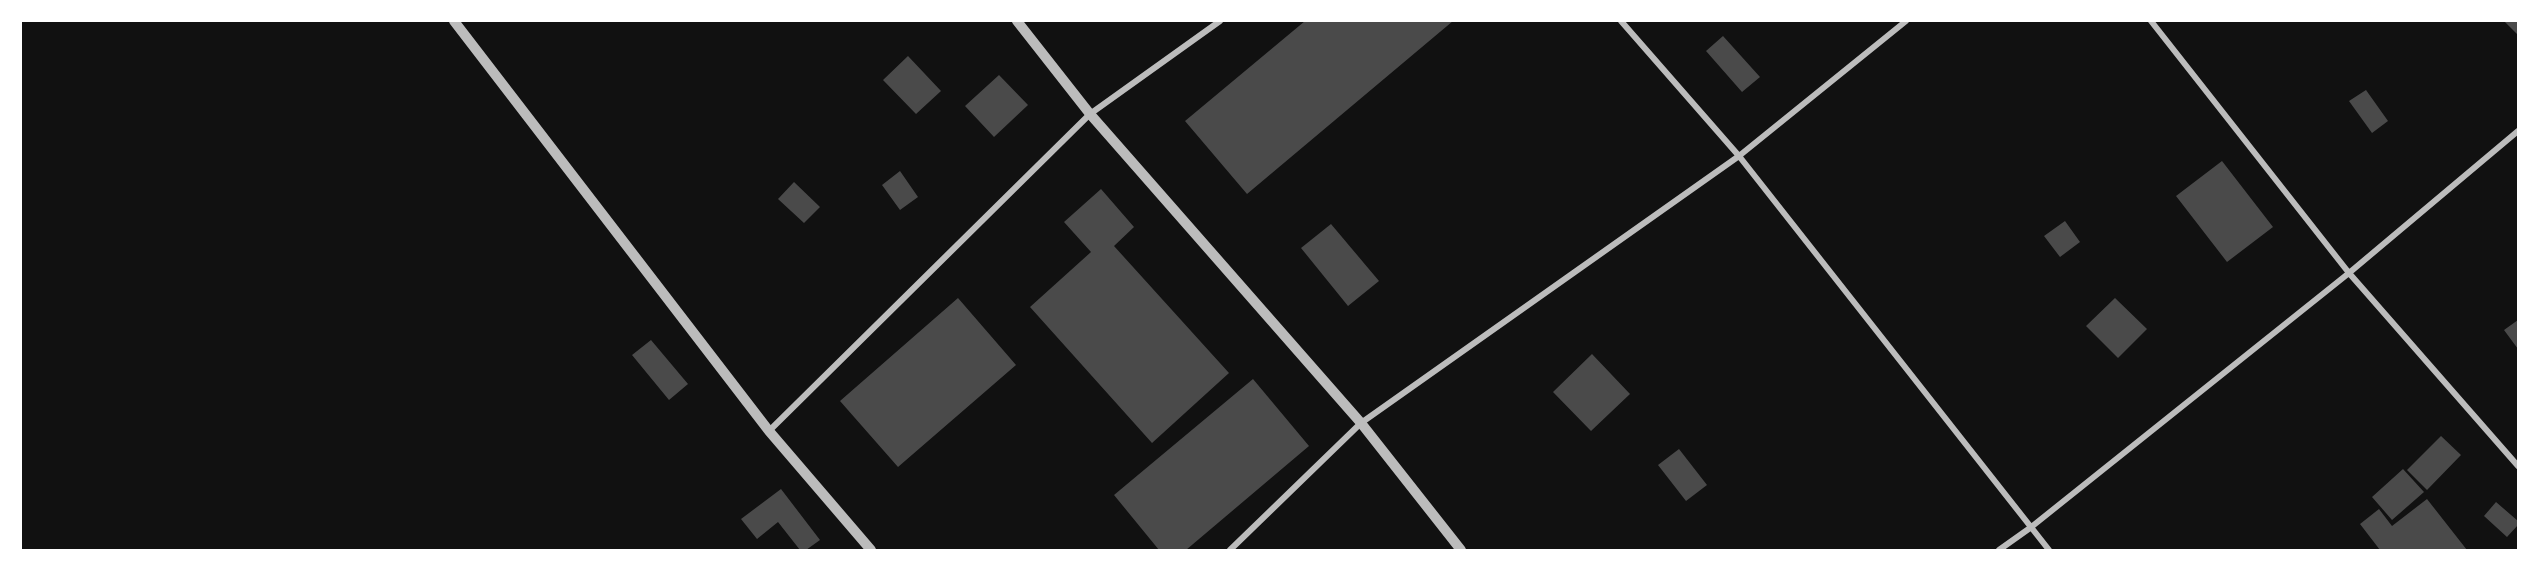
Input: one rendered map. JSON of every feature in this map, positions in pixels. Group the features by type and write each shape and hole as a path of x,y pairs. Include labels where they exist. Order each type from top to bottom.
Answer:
{"street":[{"path":"454,21 769,431 871,550"},
{"path":"1017,21 1090,114 1361,423 1461,550"},
{"path":"769,431 1090,114 1220,21"},
{"path":"1621,21 1739,156 2049,550"},
{"path":"1230,550 1361,423 1739,156 1906,21"},
{"path":"2151,21 2349,273 2518,466"},
{"path":"1999,550 2030,528 2349,273 2518,131"}],"building":[{"path":"1305,21 1453,21 1247,194 1185,121"},
{"path":"2504,21 2518,21 2518,35"},
{"path":"1723,36 1760,77 1742,92 1706,51"},
{"path":"908,56 941,91 916,114 883,80"},
{"path":"999,75 1028,105 994,137 965,106"},
{"path":"2366,90 2388,121 2372,133 2349,101"},
{"path":"2222,161 2273,227 2227,262 2176,196"},
{"path":"900,171 918,197 900,210 882,185"},
{"path":"794,182 820,207 804,223 778,199"},
{"path":"1101,189 1134,227 1114,246 1229,373 1152,443 1030,307 1091,252 1064,222"},
{"path":"2065,221 2080,242 2060,257 2044,236"},
{"path":"1331,224 1379,281 1348,306 1301,248"},
{"path":"958,298 1016,365 898,467 840,401"},
{"path":"2115,298 2147,329 2118,358 2086,326"},
{"path":"2518,320 2518,349 2504,330"},
{"path":"651,340 688,384 669,400 632,355"},
{"path":"1592,354 1630,394 1591,431 1553,392"},
{"path":"1253,379 1309,446 1186,550 1159,550 1114,495"},
{"path":"2441,436 2461,455 2427,490 2407,470"},
{"path":"1679,449 1707,485 1686,501 1658,465"},
{"path":"2403,469 2424,492 2392,520 2372,497"},
{"path":"781,489 820,540 806,550 800,550 778,522 757,539 741,519"},
{"path":"2427,499 2467,550 2380,550 2360,524 2379,509 2392,526"},
{"path":"2496,502 2518,521 2518,525 2507,537 2484,516"}]}
